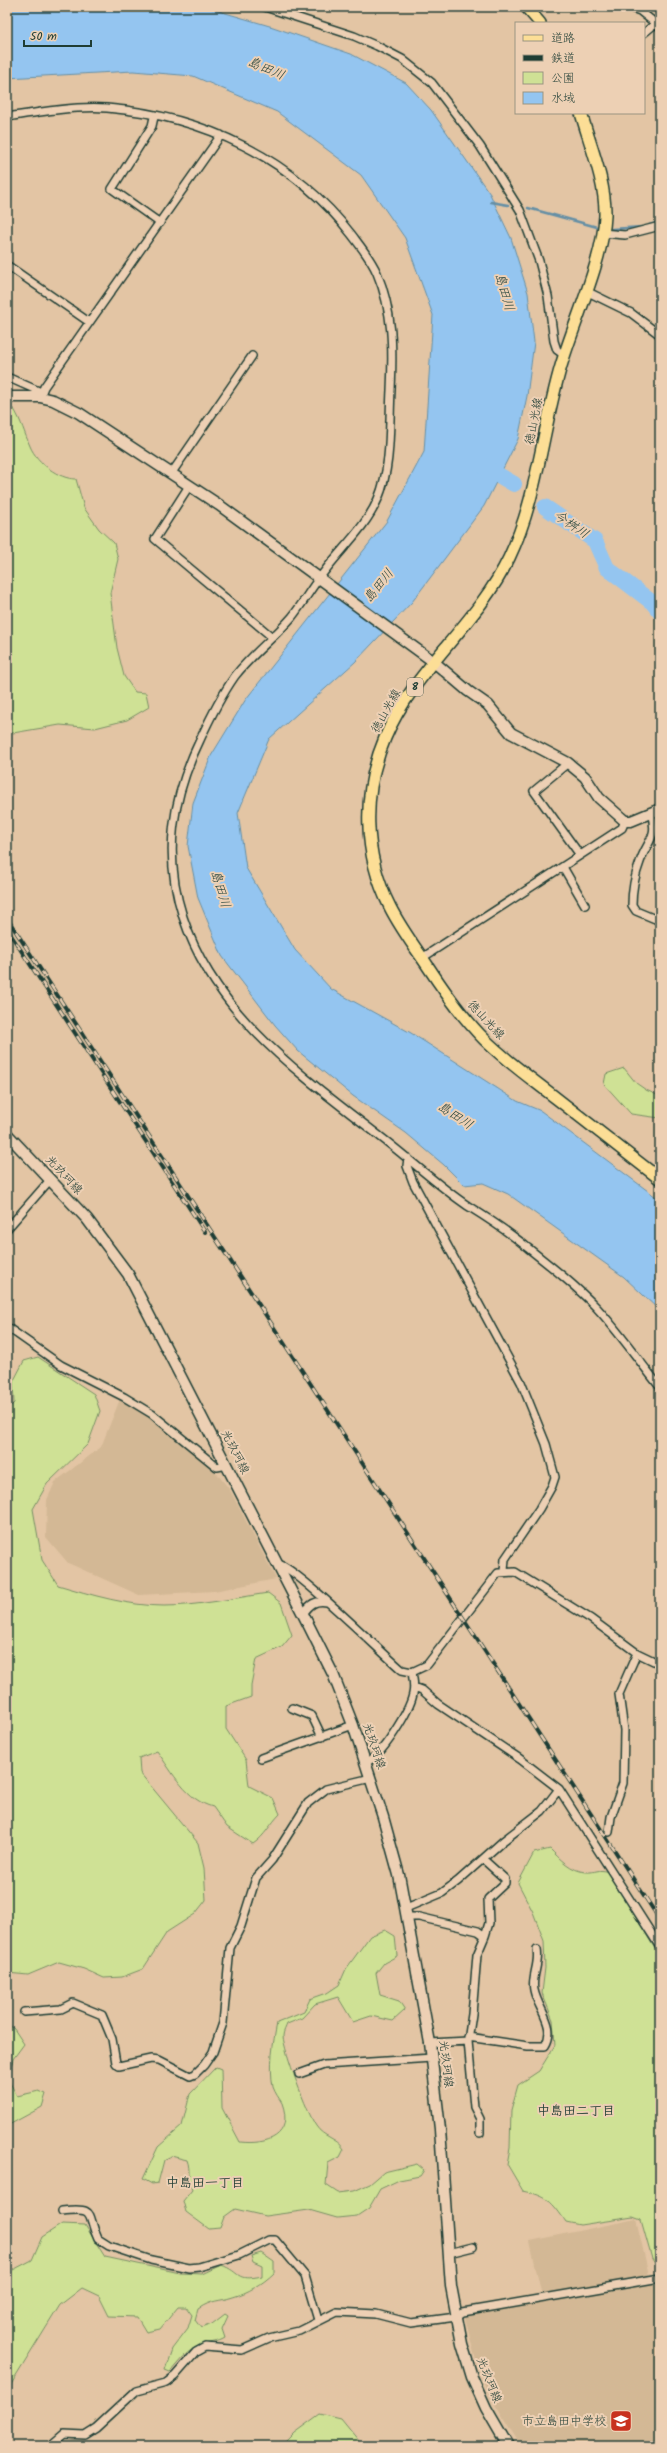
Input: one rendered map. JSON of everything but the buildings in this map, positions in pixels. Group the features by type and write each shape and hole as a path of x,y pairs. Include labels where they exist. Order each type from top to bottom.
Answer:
{"main road":[{"path":"526,7 539,22"},
{"name":"徳山光線","path":"581,114 603,200 605,216 602,233 586,291 554,387 531,498 519,534 508,560 478,609 430,659 386,734 376,762 369,795 368,826 371,852 379,882 390,908 451,1000 483,1039 660,1179"},
{"path":"7,397 40,395 79,413 189,486 323,580 430,659 468,691 488,705 511,733 568,763 585,777 599,798 625,821 655,811"},
{"name":"光玖珂線","path":"7,1134 100,1234 128,1274 303,1614 332,1674 353,1725 366,1762 400,1875 430,2043 440,2129 448,2253 456,2317 472,2377 486,2408 508,2446"}],"street":[{"path":"265,7 354,36 376,46 402,59 432,83 480,146 520,210 539,261 548,296 555,346 557,350 564,355"},
{"path":"629,7 640,12 658,26 645,32"},
{"path":"7,117 103,108 154,116 221,135 260,152 287,170 311,190 342,222 371,260 379,276 388,307 393,354 384,477 378,498 367,519 323,580 272,638 249,660 225,692 187,766 178,797 171,831 171,859 175,889 184,921 198,956 216,987 260,1037 321,1092 408,1158 466,1205 525,1245 571,1284 596,1307 660,1387"},
{"path":"154,116 152,126 112,189 160,223"},
{"path":"7,377 40,395 89,322 221,135"},
{"path":"602,233 625,235 660,226"},
{"path":"7,265 89,322"},
{"path":"586,291 631,313 660,335"},
{"path":"171,474 252,356"},
{"path":"189,486 155,539 272,638"},
{"path":"568,763 534,791 580,855"},
{"path":"655,811 654,837 639,863 632,905 636,911 660,921"},
{"path":"422,958 622,828 625,821"},
{"path":"563,867 585,905"},
{"path":"408,1158 407,1166 413,1182 522,1382 546,1444 554,1477 552,1486 539,1509 506,1559 504,1571"},
{"path":"7,1229 50,1180"},
{"path":"7,1327 61,1365 124,1396 152,1414 217,1467 227,1465"},
{"path":"278,1564 284,1565 402,1670 412,1672 427,1665 498,1573 504,1571 515,1572 584,1614 637,1654 660,1664"},
{"path":"303,1614 310,1605 318,1601 327,1602"},
{"path":"609,1832 611,1817 623,1783 624,1730 619,1694 637,1654"},
{"path":"366,1762 378,1755 408,1709 414,1687 412,1672"},
{"path":"414,1687 422,1690 438,1704 543,1775 559,1789 660,1948"},
{"path":"292,1708 312,1716 322,1737"},
{"path":"261,1758 353,1725"},
{"path":"24,2012 60,2008 73,2003 102,2015 112,2039 116,2063 119,2066 151,2059 159,2060 190,2076 195,2074 213,2052 223,2023 230,1948 241,1926 256,1878 272,1860 308,1803 326,1789 371,1778"},
{"path":"407,1912 442,1893 484,1860 503,1841 542,1811 559,1789"},
{"path":"480,2133 480,2119 474,2108 468,2039 472,2014 477,1955 489,1923 488,1899 505,1883 505,1879 484,1860"},
{"path":"407,1912 419,1917 478,1931 484,1936"},
{"path":"430,2043 468,2039 528,2046 545,2046 549,2038 548,2022 533,1984 538,1956 537,1950"},
{"path":"299,2074 324,2065 432,2058"},
{"path":"62,2211 87,2211 92,2216 98,2239 109,2246 151,2260 189,2268 228,2259 269,2240 275,2240 305,2276 318,2320"},
{"path":"448,2253 473,2247"},
{"path":"50,2446 64,2434 85,2435 96,2428 136,2391 166,2382 175,2376 196,2352 205,2347 242,2350 269,2338 298,2331 337,2312 387,2316 411,2323 456,2317 463,2312 660,2278"}],"shaded area":[{"path":"120,1399 150,1415 206,1460 230,1490 276,1579 214,1591 139,1595 68,1563 46,1537 47,1500 55,1482 101,1447"},
{"path":"636,2219 651,2284 660,2285 660,2446 521,2446 491,2398 475,2357 465,2318 471,2313 543,2301 530,2241"}],"green space":[{"path":"14,409 33,452 49,469 63,476 76,479 84,508 99,529 114,543 118,559 110,593 117,648 124,676 135,692 146,693 149,707 127,720 95,728 60,725 7,734 7,410"},
{"path":"624,1068 636,1083 646,1090 657,1095 660,1093 660,1118 631,1114 604,1084 606,1074"},
{"path":"38,1357 94,1394 100,1411 88,1444 47,1484 33,1509 42,1560 58,1585 110,1599 151,1606 190,1605 268,1593 281,1603 292,1635 282,1647 256,1659 251,1685 251,1697 226,1706 226,1729 246,1760 249,1786 273,1798 280,1814 257,1841 253,1844 227,1827 213,1807 203,1803 188,1792 181,1785 157,1751 139,1758 140,1773 198,1843 204,1868 206,1900 195,1914 167,1932 143,1969 122,1977 104,1978 84,1969 59,1962 28,1975 7,1973 7,1410 14,1403 13,1382 24,1361"},
{"path":"550,1849 566,1864 575,1869 586,1872 602,1870 608,1872 660,1957 660,2271 652,2259 641,2220 633,2217 580,2225 566,2222 549,2201 538,2195 523,2191 507,2164 510,2148 511,2110 518,2085 539,2071 555,2045 553,2020 542,1993 545,1968 544,1941 533,1912 518,1883 534,1853"},
{"path":"385,1930 395,1936 397,1956 384,1963 376,1973 380,1995 399,2001 405,2010 393,2021 371,2016 353,2022 338,1997 315,2004 302,2018 287,2024 283,2036 284,2044 302,2096 316,2126 319,2130 338,2142 344,2149 340,2157 328,2163 326,2185 338,2193 354,2191 370,2184 384,2172 417,2164 424,2170 420,2176 399,2180 380,2189 369,2208 357,2216 337,2218 309,2210 265,2216 235,2209 224,2217 220,2228 209,2229 186,2212 183,2201 192,2190 187,2160 171,2156 164,2160 158,2183 152,2184 143,2179 158,2147 182,2126 190,2094 216,2067 221,2069 222,2108 240,2142 250,2143 268,2140 276,2136 281,2131 285,2114 282,2103 273,2087 271,2071 277,2023 304,2012 310,1999 327,1993 339,1985 346,1969 370,1936"},
{"path":"7,2023 14,2029 24,2044 13,2059 8,2079 17,2096 39,2091 46,2094 42,2107 7,2126"},
{"path":"62,2224 85,2225 105,2257 180,2273 202,2274 221,2265 242,2277 253,2278 262,2276 262,2266 253,2262 251,2256 261,2253 274,2262 274,2273 265,2281 249,2291 212,2302 198,2309 195,2320 201,2328 212,2324 225,2314 228,2316 222,2329 225,2338 196,2347 184,2356 170,2372 165,2370 172,2349 188,2328 192,2315 186,2307 178,2307 160,2329 146,2332 137,2317 109,2316 99,2296 82,2288 60,2305 7,2391 7,2269 11,2271 32,2260 42,2237"},
{"path":"320,2414 341,2419 363,2446 281,2446 294,2433"}],"water":[{"name":"島田川","path":"7,7 205,7 273,27 351,54 406,83 431,110 490,194 511,238 528,293 534,342 527,396 518,439 484,506 412,602 355,662 269,739 238,813 246,868 295,950 331,989 411,1033 517,1101 541,1111 660,1200 660,1311 624,1277 508,1194 483,1183 464,1185 444,1165 406,1133 353,1096 298,1051 275,1025 222,956 198,898 188,846 193,803 211,756 246,699 387,521 424,452 433,315 405,238 361,175 277,112 193,76 133,71 7,78"}],"waterway":[{"path":"491,202 508,205"},
{"path":"528,208 597,227"},
{"path":"649,225 660,222"},
{"path":"612,229 642,227"},
{"name":"今桝川","path":"481,465 514,484"},
{"name":"今桝川","path":"545,507 595,541 607,568 653,603 660,612"}],"railway":[{"path":"7,918 660,1920"},
{"path":"7,929 205,1232"}],"place":[{"name":"市立島田中学校","path":"621,2421"}],"district":[{"name":"中島田二丁目","path":"576,2111"},
{"name":"中島田一丁目","path":"205,2183"}]}
